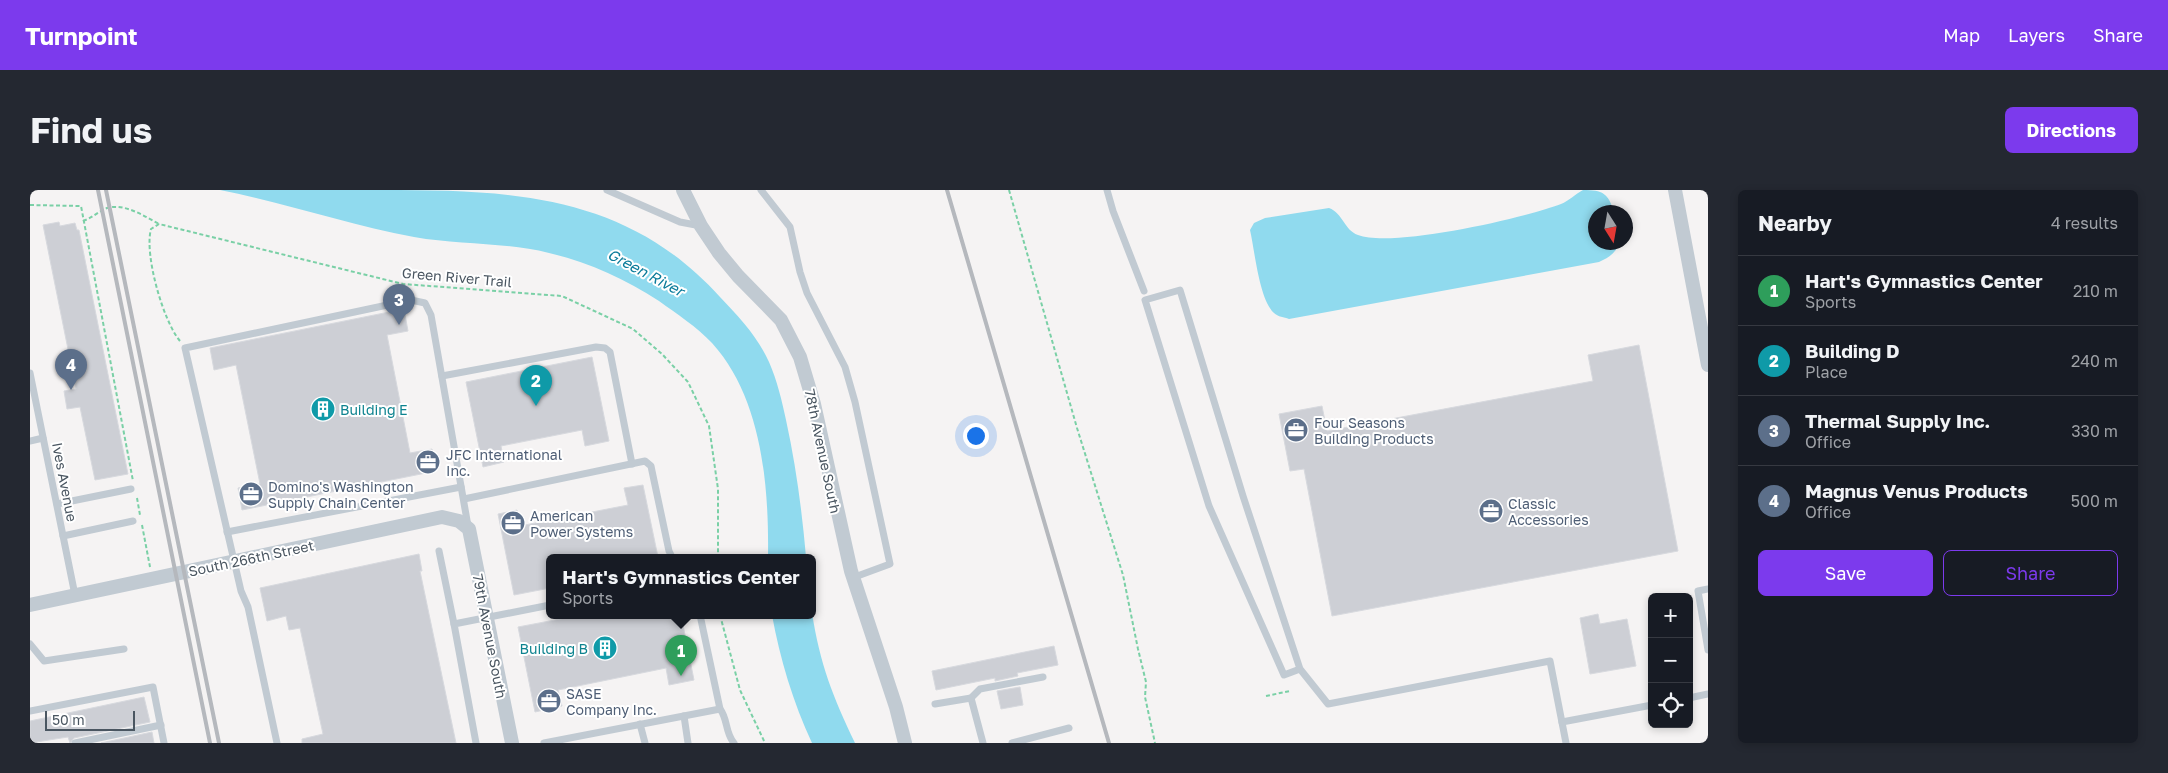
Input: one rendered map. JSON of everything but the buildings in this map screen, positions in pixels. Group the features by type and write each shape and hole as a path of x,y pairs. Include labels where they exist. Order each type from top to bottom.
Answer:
{"street":[{"name":"78th Avenue South","path":"682,190 701,226 719,253 738,276 781,320 791,336 800,357 814,404 852,578 896,707 905,743"},
{"path":"1675,190 1708,365"},
{"name":"South 266th Street","path":"30,605 442,517 459,521 469,529"},
{"name":"79th Avenue South","path":"469,529 512,743"}],"lane":[{"path":"607,190 680,222 701,226"},
{"path":"761,190 790,227 800,272 807,293 845,366 855,402 890,564 852,578"},
{"path":"1107,190 1113,211 1144,291"},
{"path":"1300,669 1284,674 1209,506 1145,300 1180,290 1243,496 1300,669 1328,704 1550,661 1566,743"},
{"path":"277,743 248,607 241,591 185,348 411,300 425,303 431,315 469,529"},
{"path":"442,376 596,347 605,348 610,352 632,464"},
{"name":"Ives Avenue","path":"30,373 75,595"},
{"path":"30,441 43,438"},
{"path":"464,499 645,461 650,466 670,554"},
{"path":"57,504 133,487"},
{"path":"227,532 462,487"},
{"path":"63,536 133,520"},
{"path":"439,551 476,743"},
{"path":"1708,589 1698,591 1708,650"},
{"path":"454,624 546,605"},
{"path":"701,619 720,709 724,714 728,737 734,743"},
{"path":"30,644 44,661 124,649"},
{"path":"935,704 971,698 980,689 1043,677"},
{"path":"30,711 152,687 164,743"},
{"path":"1693,697 1708,694"},
{"path":"971,698 983,743"},
{"path":"1562,722 1648,706"},
{"path":"544,743 720,709"},
{"path":"684,716 688,743"},
{"path":"640,724 645,743"},
{"path":"74,743 161,725"},
{"path":"1012,743 1069,728"}],"path":[{"path":"1008,190 1077,428 1123,575 1146,682 1145,697 1155,743"},
{"path":"30,205 80,206 152,578"},
{"name":"Green River Trail","path":"83,222 108,208 118,207 135,211 159,224 403,284 562,296 633,329 662,354 688,382 709,426 718,489 718,554"},
{"path":"159,224 151,229 148,238 150,252 163,311 172,332 185,348"},
{"path":"721,619 740,690 765,743"},
{"path":"1266,696 1290,691"}],"water":[{"name":"Green River","path":"220,190 431,190 477,192 522,197 565,205 607,218 646,237 684,263 720,297 748,328 765,353 777,383 790,437 806,554 768,554 767,501 764,473 752,416 742,390 729,365 712,343 693,326 659,301 633,285 606,272 578,261 549,253 516,247 414,237"},
{"path":"1583,190 1600,192 1607,197 1611,205 1588,205 1588,250 1615,250 1612,254 1599,262 1289,319 1274,313 1265,297 1258,274 1250,230 1254,223 1265,218 1329,208 1334,210 1353,233 1375,238 1399,238 1459,230 1519,217 1567,201"},
{"path":"773,619 813,619 828,680 855,743 812,743 793,696"}],"railway":[{"path":"98,190 210,743"},
{"path":"106,190 219,743"},
{"path":"947,190 1109,743"}],"place":[{"name":"Thermal Supply Inc.","path":"399,325"},
{"name":"Magnus Venus Products","path":"71,390"},
{"name":"Building D","path":"536,406"},
{"name":"Building E","path":"323,409"},
{"name":"Four Seasons Building Products","path":"1296,430"},
{"name":"JFC International Inc.","path":"428,462"},
{"name":"Domino's Washington Supply Chain Center","path":"251,494"},
{"name":"Classic Accessories","path":"1491,511"},
{"name":"American Power Systems","path":"513,523"},
{"name":"Building B","path":"605,648"},
{"name":"Hart's Gymnastics Center","path":"681,676"},
{"name":"SASE Company Inc.","path":"549,701"}]}
